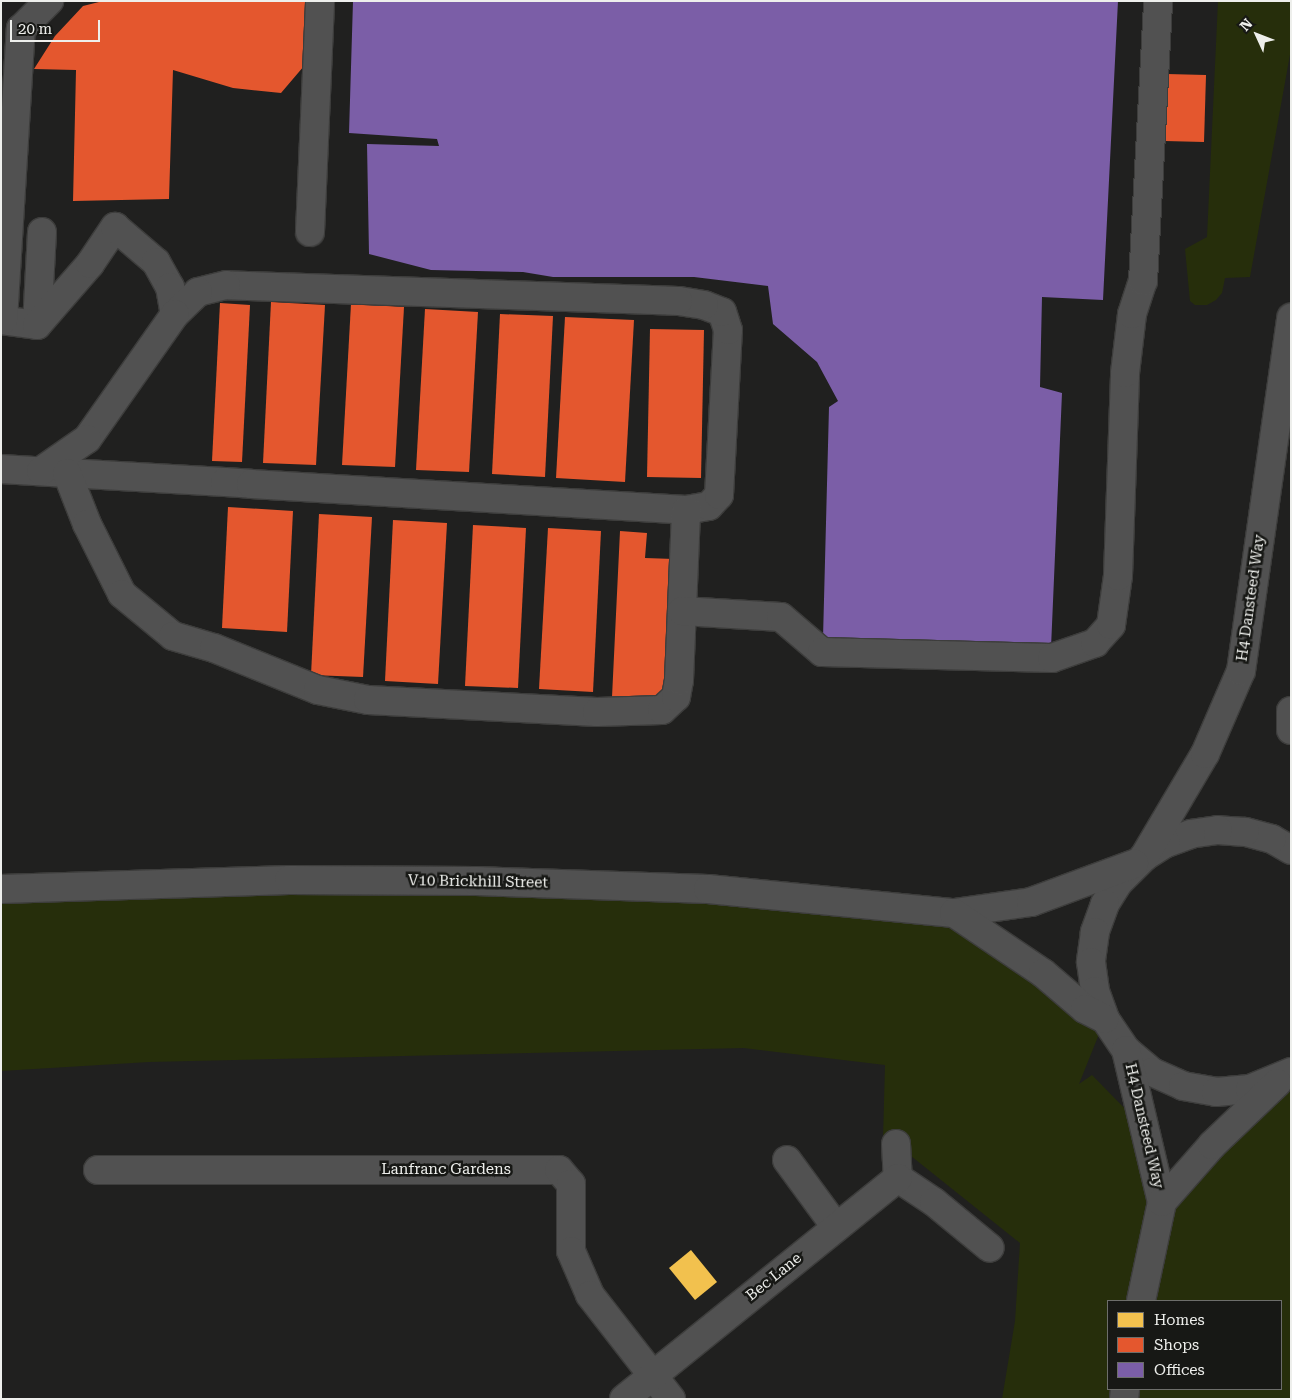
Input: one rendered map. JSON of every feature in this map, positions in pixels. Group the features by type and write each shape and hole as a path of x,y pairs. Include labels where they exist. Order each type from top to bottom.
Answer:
{"street":[{"path":"22,1 3,320 37,325"},
{"path":"21,29 49,1"},
{"path":"310,232 320,1"},
{"path":"682,611 781,617 822,652 1052,658 1094,643 1110,625 1118,576 1125,373 1132,314 1143,281 1158,1"},
{"path":"37,325 90,264 114,227 156,262 170,287 175,314"},
{"path":"37,325 42,232"},
{"path":"1,468 54,472 686,510 708,506 719,495 728,330 722,312 704,304 678,301 492,296 226,285 198,292 175,314 87,439 54,472"},
{"name":"H4 Dansteed Way","path":"1105,1019 1095,992 1091,962 1095,932 1105,904 1139,861 1205,754 1241,671 1291,318"},
{"path":"54,472 87,524 122,594 172,636 214,648 292,681 344,697 597,712 662,710 676,697 686,510"},
{"path":"1291,711 1291,730"},
{"path":"1139,861 1166,843 1191,834 1218,830 1245,832 1272,840 1291,850"},
{"name":"V10 Brickhill Street","path":"1,889 289,880 476,881 708,889 954,913 1031,902 1139,861"},
{"name":"V10 Brickhill Street","path":"954,913 1043,972 1085,1009 1105,1019"},
{"path":"1105,1019 1126,1050 1152,1072 1183,1086 1208,1091 1250,1089 1286,1075"},
{"name":"H4 Dansteed Way","path":"1126,1050 1162,1202 1141,1300"},
{"name":"H4 Dansteed Way","path":"1162,1202 1212,1145 1286,1075"},
{"path":"896,1144 898,1178 934,1202 990,1248"},
{"path":"787,1160 836,1227"},
{"name":"Lanfranc Gardens","path":"98,1170 559,1170 570,1184 571,1251 590,1295 651,1377"},
{"name":"Bec Lane","path":"624,1399 898,1178"},
{"path":"651,1377 671,1399"}],"green space":[{"path":"1218,1 1291,1 1291,49 1250,277 1225,278 1222,293 1216,300 1207,305 1195,305 1190,301 1185,249 1207,237"},
{"path":"289,880 954,913 1105,1019 1079,1084 1092,1075 1132,1116 1148,1197 1128,1300 1107,1300 1107,1390 1110,1390 1110,1399 1002,1399 1015,1321 1020,1243 896,1144 883,1139 885,1065 744,1048 149,1062 1,1071 1,889"},
{"path":"1291,1072 1291,1399 1124,1399 1125,1390 1282,1390 1282,1300 1141,1300 1162,1202"}],"building: Homes":[{"path":"691,1250 717,1282 695,1300 669,1268"}],"building: Shops":[{"path":"103,1 310,1 304,66 281,93 233,88 173,70 169,199 73,201 76,70 34,69 55,36 83,6"},
{"path":"1167,74 1206,75 1204,142 1165,141"},
{"path":"271,302 325,305 316,465 263,463"},
{"path":"220,303 250,305 242,462 212,461"},
{"path":"351,304 404,307 395,467 342,465"},
{"path":"425,309 478,312 469,472 416,470"},
{"path":"500,314 553,316 545,477 492,474"},
{"path":"565,317 634,320 625,482 556,478"},
{"path":"650,329 704,330 701,478 647,477"},
{"path":"228,507 293,511 287,632 222,628"},
{"path":"319,514 372,517 363,677 311,675"},
{"path":"393,520 447,523 438,684 385,681"},
{"path":"473,525 526,528 518,688 465,686"},
{"path":"548,528 601,531 593,692 539,689"},
{"path":"620,531 647,533 645,558 674,559 668,699 612,697"}],"building: Offices":[{"path":"353,1 1118,1 1103,300 1042,297 1040,387 1062,393 1051,648 823,638 829,407 838,401 817,362 773,324 768,286 694,277 553,277 523,272 431,270 369,254 367,144 439,146 437,139 349,133"}]}
